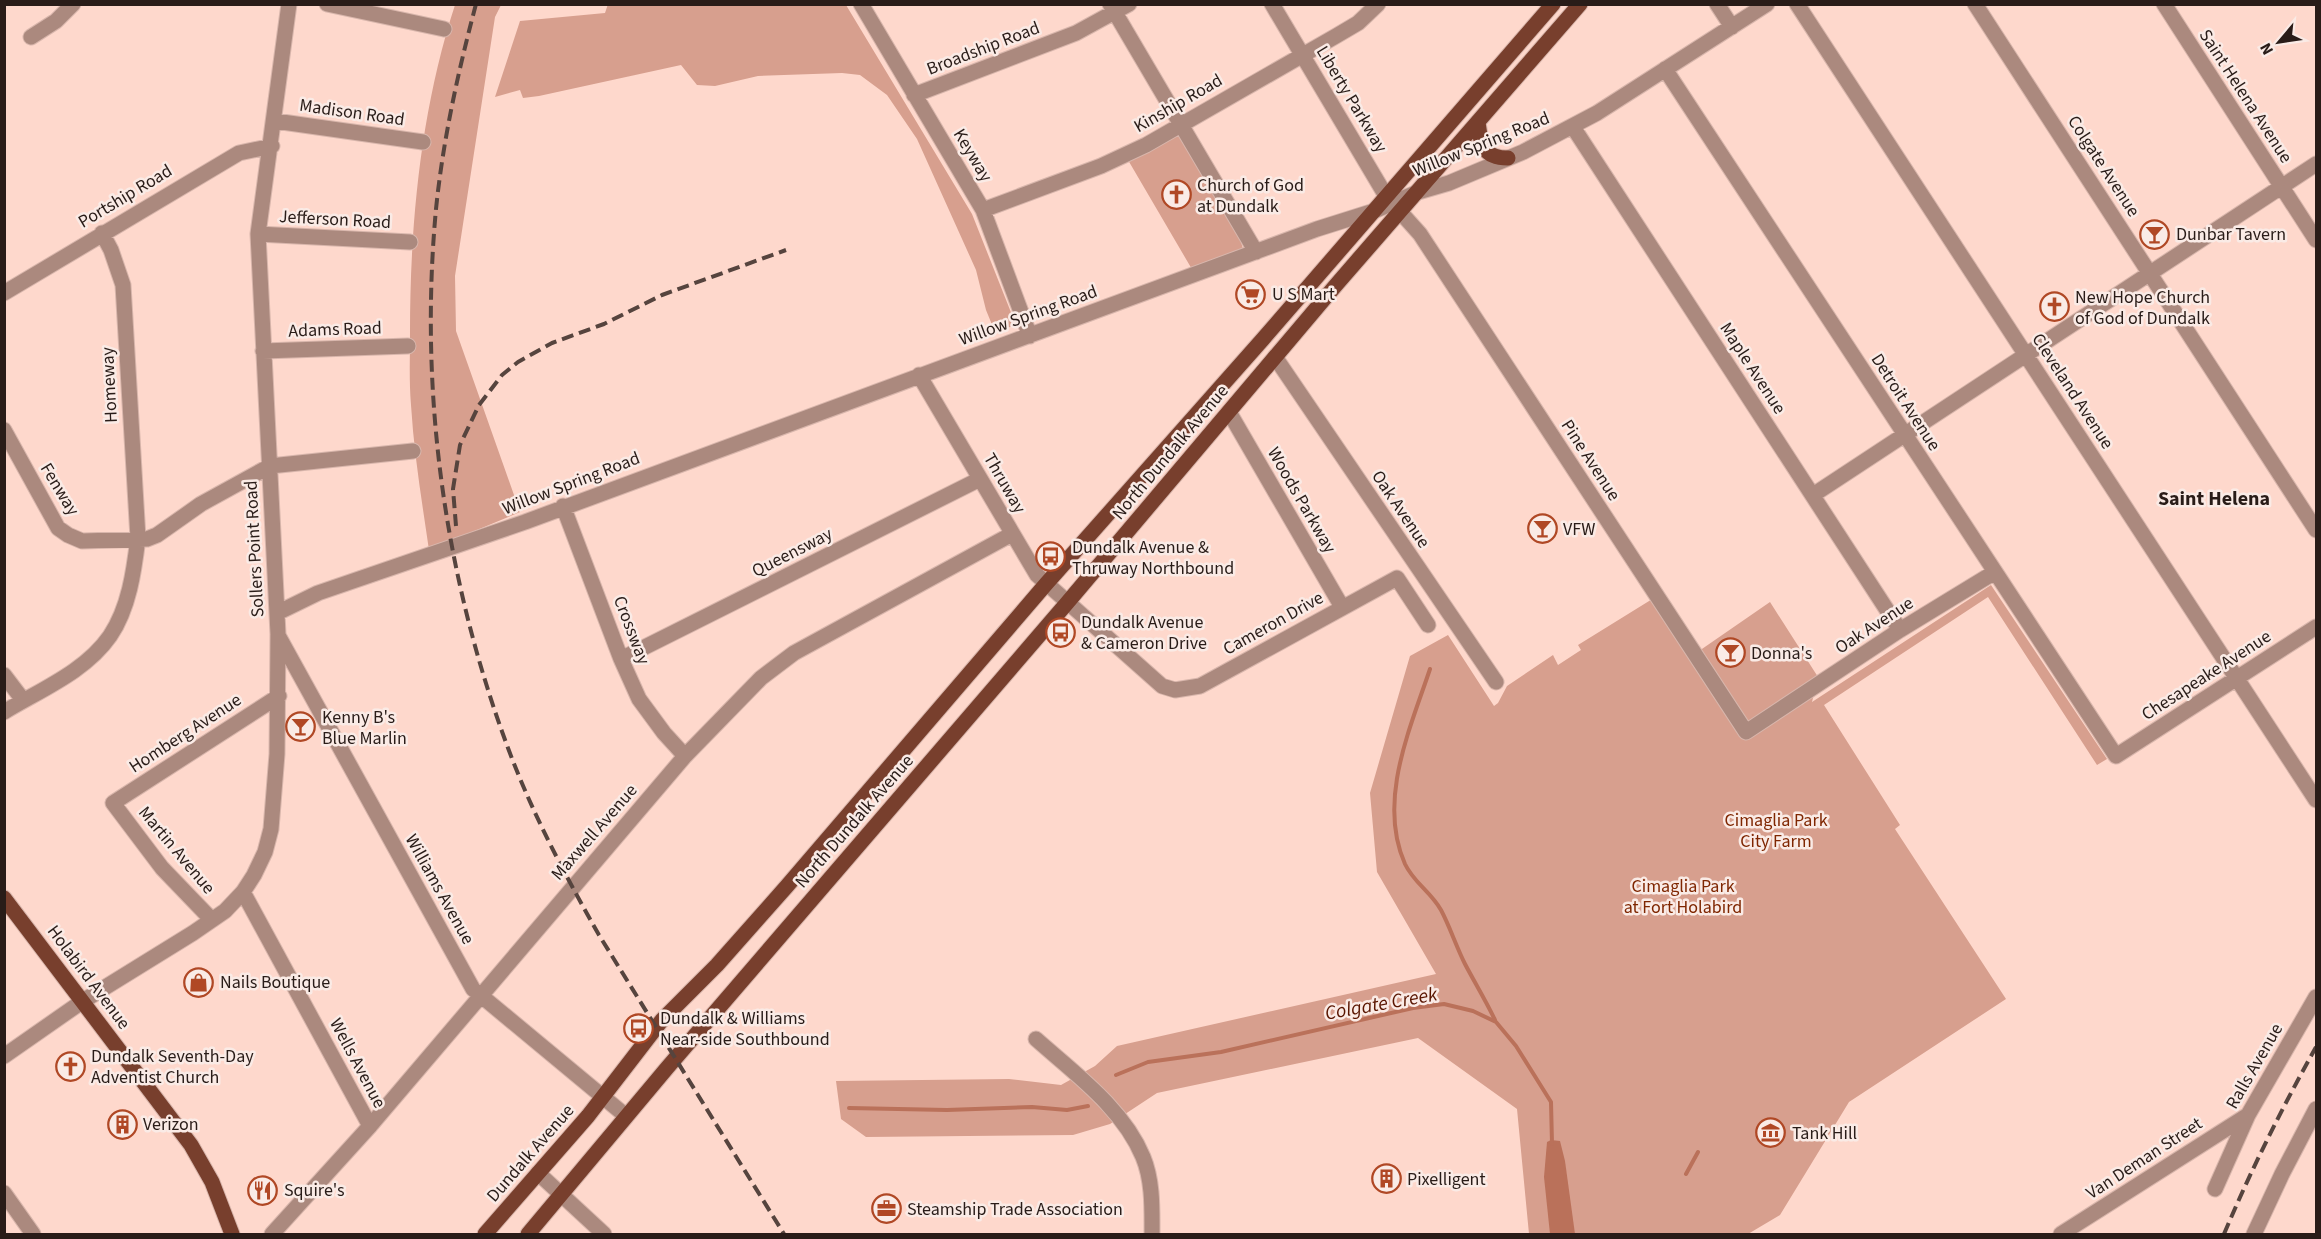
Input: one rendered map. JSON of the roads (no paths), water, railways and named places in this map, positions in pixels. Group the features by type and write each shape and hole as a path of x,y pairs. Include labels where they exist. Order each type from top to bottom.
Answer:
{"main road":[{"name":"North Dundalk Avenue","path":"626,1116 1275,357 1553,4"},
{"name":"North Dundalk Avenue","path":"603,1096 662,1020 717,965 1046,584 1374,211 1418,192 1580,4"},
{"path":"1478,122 1486,151 1497,158 1508,158"},
{"name":"Holabird Avenue","path":"4,898 191,1145 212,1182 232,1234"},
{"name":"Dundalk Avenue","path":"485,1234 603,1096"},
{"path":"528,1234 626,1116"}],"street":[{"path":"31,37 56,21 73,4"},
{"name":"Sollers Point Road","path":"4,1056 83,1001 212,921 243,892 260,864 271,829 276,785 279,696 278,634 258,234 260,209 272,146 289,4"},
{"path":"327,4 444,30"},
{"name":"Keyway","path":"861,4 983,210 1030,336"},
{"name":"Broadship Road","path":"914,95 1076,33 1113,9 1129,4"},
{"name":"Liberty Parkway","path":"1272,4 1394,203"},
{"name":"Kinship Road","path":"983,210 1101,166 1146,145 1358,23 1378,4"},
{"path":"1717,4 1732,27"},
{"name":"Willow Spring Road","path":"1418,192 1449,183 1573,127 1767,4"},
{"name":"Cleveland Avenue","path":"1797,4 2316,800"},
{"name":"Colgate Avenue","path":"1975,4 2316,530"},
{"name":"Saint Helena Avenue","path":"2163,4 2316,240"},
{"path":"1113,9 1256,252"},
{"name":"Detroit Avenue","path":"1665,69 2116,756"},
{"name":"Madison Road","path":"275,121 423,142"},
{"name":"Maple Avenue","path":"1573,127 1900,630"},
{"name":"Portship Road","path":"4,293 239,153 272,146"},
{"path":"1812,495 2316,164"},
{"name":"Pine Avenue","path":"1394,203 1420,234 1746,732"},
{"name":"Willow Spring Road","path":"277,612 318,593 429,556 919,375 1374,211"},
{"name":"Homeway","path":"102,233 111,250 123,285 138,538"},
{"name":"Jefferson Road","path":"258,234 410,242"},
{"name":"Adams Road","path":"263,351 408,346"},
{"name":"Oak Avenue","path":"1275,357 1496,682"},
{"name":"Thruway","path":"919,375 1037,575 1067,603"},
{"name":"Woods Parkway","path":"1229,412 1342,608"},
{"name":"Fenway","path":"4,430 58,528 82,541 138,538"},
{"path":"4,712 78,668 110,636 130,589 138,538 147,539 157,534 201,504 270,466 413,451"},
{"name":"Queensway","path":"621,659 980,479"},
{"name":"Crossway","path":"562,506 621,659 639,699 650,716 685,756"},
{"name":"Maxwell Avenue","path":"272,1234 370,1126 685,756 730,707 780,663 1012,534"},
{"name":"Oak Avenue","path":"1746,732 1900,630 1995,572"},
{"name":"Cameron Drive","path":"1067,603 1155,681 1175,690 1200,686 1397,578 1428,625"},
{"name":"Chesapeake Avenue","path":"2116,756 2316,627"},
{"name":"Williams Avenue","path":"278,634 473,989 626,1116"},
{"path":"4,675 23,700"},
{"name":"Homberg Avenue","path":"113,803 279,696"},
{"name":"Martin Avenue","path":"113,803 162,868 212,921"},
{"name":"Wells Avenue","path":"243,892 370,1126"},
{"name":"Ralls Avenue","path":"2215,1190 2248,1115 2316,997"},
{"path":"1036,1039 1093,1090 1113,1111 1138,1146 1149,1180 1152,1234"},
{"path":"2254,1234 2316,1109"},
{"name":"Van Deman Street","path":"2061,1234 2248,1115"},
{"path":"538,1173 604,1234"},
{"path":"4,1193 33,1234"}],"waterway":[{"path":"1430,669 1406,740 1395,790 1394,815 1397,840 1409,871 1441,910 1465,964 1495,1020"},
{"name":"Colgate Creek","path":"1116,1075 1148,1062 1221,1052 1413,1008 1444,1004 1473,1011 1496,1022 1516,1046 1551,1102 1552,1144"},
{"name":"Colgate Creek","path":"849,1108 947,1110 1032,1107 1067,1110 1088,1106"},
{"path":"1686,1174 1698,1152"}],"railway":[{"path":"476,4 447,132 436,209 432,277 431,346 434,414 453,550 467,617 508,748 538,820 562,867 599,935 784,1234"},
{"path":"456,526 453,489 460,445 479,405 502,375 518,362 552,343 604,324 662,295 786,250"},
{"path":"2224,1234 2267,1139 2316,1047"}],"place":[{"name":"Church of God at Dundalk","path":"1176,195"},
{"name":"Dunbar Tavern","path":"2155,234"},
{"name":"U S Mart","path":"1251,294"},
{"name":"New Hope Church of God of Dundalk","path":"2054,307"},
{"name":"VFW","path":"1542,529"},
{"name":"Dundalk Avenue & Thruway Northbound","path":"1051,557"},
{"name":"Dundalk Avenue & Cameron Drive","path":"1060,632"},
{"name":"Donna's","path":"1730,653"},
{"name":"Kenny B's Blue Marlin","path":"301,727"},
{"name":"Nails Boutique","path":"199,982"},
{"name":"Dundalk & Williams Near-side Southbound","path":"639,1028"},
{"name":"Dundalk Seventh-Day Adventist Church","path":"70,1066"},
{"name":"Verizon","path":"122,1124"},
{"name":"Tank Hill","path":"1771,1133"},
{"name":"Pixelligent","path":"1386,1179"},
{"name":"Squire's","path":"263,1190"},
{"name":"Steamship Trade Association","path":"886,1209"}],"district":[{"name":"Saint Helena","path":"2214,498"}],"park label":[{"name":"Cimaglia Park City Farm","path":"1776,830"},
{"name":"Cimaglia Park at Fort Holabird","path":"1683,896"}]}
